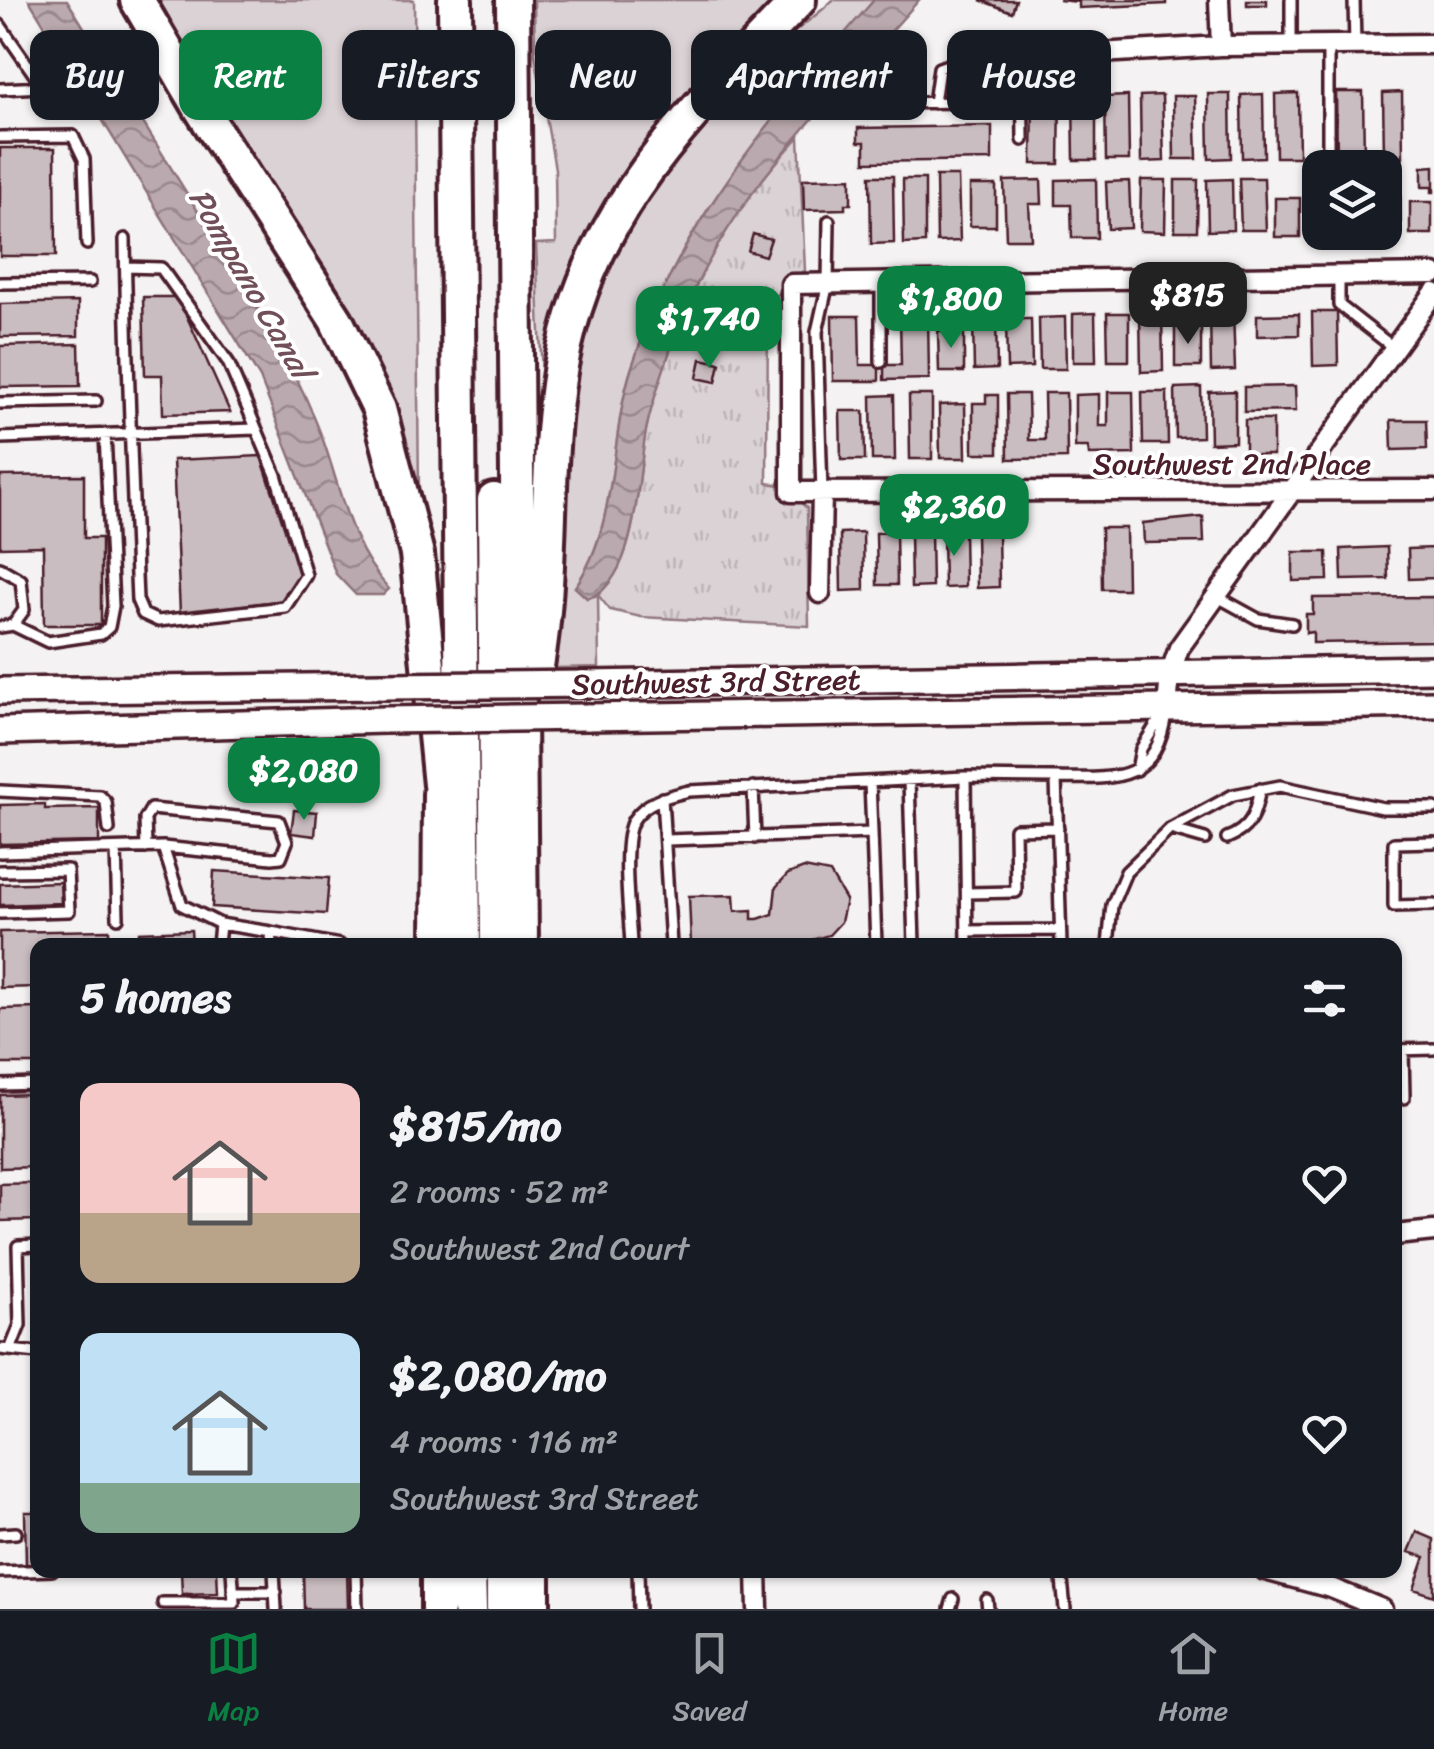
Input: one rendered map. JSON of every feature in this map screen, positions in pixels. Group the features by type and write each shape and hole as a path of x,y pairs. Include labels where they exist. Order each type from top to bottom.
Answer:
{"highway":[{"path":"124,0 179,79"},
{"path":"137,0 179,73"},
{"path":"434,0 440,938"},
{"path":"456,0 464,938"},
{"path":"491,0 498,938"},
{"path":"513,0 521,938"},
{"path":"519,769 538,657 557,387 580,294 610,225 644,168 799,0"},
{"path":"207,120 336,320 380,410 418,554 440,786"},
{"path":"438,1578 438,1609"},
{"path":"469,1578 470,1609"},
{"path":"503,1578 503,1609"},
{"path":"533,1578 533,1609"}],"street":[{"path":"1219,0 1221,46"},
{"path":"1111,52 1221,46 1434,44"},
{"path":"828,283 1434,274"},
{"name":"Southwest 2nd Place","path":"828,283 791,284 791,492 1434,490"},
{"path":"1167,708 1170,674 1179,648 1434,293"},
{"path":"820,592 822,492"},
{"name":"Southwest 3rd Street","path":"0,691 1434,670"},
{"name":"Southwest 3rd Street","path":"0,731 384,720 1434,704"},
{"path":"1402,1233 1434,1231"},
{"path":"758,1578 758,1609"},
{"path":"1294,1578 1382,1609"}],"lane":[{"path":"1290,0 1291,46"},
{"path":"1354,0 1355,44"},
{"path":"0,26 43,87 0,89"},
{"path":"1328,45 1328,148"},
{"path":"934,103 939,68 947,65"},
{"path":"927,103 947,103"},
{"path":"1023,120 1023,140"},
{"path":"0,137 73,136 84,159 87,244"},
{"path":"822,492 816,332 828,283 829,222"},
{"path":"125,239 137,600 143,614 158,621 285,608 306,575 256,428 228,362 162,268 126,268"},
{"path":"1339,276 1339,305 1394,348"},
{"path":"0,284 90,282"},
{"path":"881,282 881,362"},
{"path":"0,403 96,401"},
{"path":"0,438 256,428"},
{"path":"0,627 13,625 36,640 48,642 102,634 109,627 113,606 104,434"},
{"path":"0,568 21,580 24,610 13,625"},
{"path":"1216,596 1258,619 1292,624"},
{"path":"1137,770 1140,748 1167,708"},
{"path":"631,938 628,829 639,813 662,798 753,787 909,779 1102,778 1137,770 1156,754 1162,742 1167,708"},
{"path":"965,777 967,938"},
{"path":"1056,778 1060,938"},
{"path":"909,779 914,938"},
{"path":"870,782 876,938"},
{"path":"753,787 754,838"},
{"path":"1109,938 1112,906 1126,872 1170,829 1210,805 1260,789 1298,788 1383,808 1434,808"},
{"path":"1227,838 1243,832 1254,817 1260,789"},
{"path":"0,791 100,796 106,802 109,829"},
{"path":"662,798 671,938"},
{"path":"0,852 163,848 272,858 281,856 287,842 279,821 152,809 145,819 146,848"},
{"path":"967,893 1016,892 1014,829 1058,828"},
{"path":"1170,829 1206,840"},
{"path":"667,840 872,833"},
{"path":"1434,842 1394,842 1394,906 1434,905"},
{"path":"163,848 182,905 220,924 302,938"},
{"path":"116,849 118,918"},
{"path":"0,871 68,870 69,910 0,912"},
{"path":"219,938 220,924"},
{"path":"967,932 1060,930"},
{"path":"270,932 270,938"},
{"path":"1402,1050 1434,1050"},
{"path":"1402,1079 1404,1098"},
{"path":"0,1085 30,1084"},
{"path":"30,1245 18,1246 20,1324 5,1350 30,1352"},
{"path":"0,1534 16,1532"},
{"path":"0,1572 30,1571"},
{"path":"163,1603 234,1603 232,1578"},
{"path":"275,1578 276,1609"},
{"path":"356,1578 357,1609"},
{"path":"638,1578 639,1609"},
{"path":"1062,1578 1065,1609"},
{"path":"233,1592 276,1592"}],"green space":[{"path":"147,0 414,0 414,30 342,30 342,120 415,120 419,494 415,494 212,120 322,120 322,30 179,30 179,59"},
{"path":"534,0 785,0 756,30 691,30 691,101 542,377 536,244 556,243 555,169 546,120 671,120 671,30 535,30 535,54"},
{"path":"833,0 874,0 849,30 797,30"},
{"path":"706,120 774,120 705,214 653,311 625,394 599,536 575,587 587,598 598,595 599,667 554,668 567,454 575,389 589,325 611,262 644,200"},
{"path":"799,137 805,271 768,301 767,483 780,485 807,508 809,626 641,617 610,610 598,595 612,579 629,540 649,415 682,313 704,264 731,219"}],"water":[{"path":"29,0 67,0 86,30 47,30"},
{"path":"874,0 919,0 892,30 848,30"},
{"path":"102,120 141,120 269,326 311,410 364,555 389,589 383,595 356,595 336,574 260,378"},
{"path":"772,120 811,120 745,203 692,295 647,426 626,549 604,588 587,598 575,587 599,537 625,394 652,314 703,217"}],"building":[{"path":"980,0 1016,0 1012,12"},
{"path":"1059,0 1166,0 1166,4 1079,8 1079,2"},
{"path":"1247,0 1267,0 1267,5 1247,5"},
{"path":"1336,92 1363,92 1364,150 1337,150"},
{"path":"1402,92 1403,157 1402,150 1384,150 1383,93"},
{"path":"1298,93 1299,157 1276,157 1275,94"},
{"path":"1208,94 1230,94 1231,158 1209,159"},
{"path":"1263,94 1264,157 1242,158 1241,95"},
{"path":"1162,95 1164,161 1141,162 1140,96"},
{"path":"1128,96 1129,160 1106,160 1105,120 1111,120 1111,97"},
{"path":"1173,96 1195,96 1197,159 1174,159"},
{"path":"1033,120 1060,120 1059,164 1032,164"},
{"path":"1073,120 1096,120 1096,160 1074,160"},
{"path":"992,126 992,160 865,162 865,142 858,142 858,128"},
{"path":"0,148 55,148 56,256 0,256"},
{"path":"1434,166 1432,192 1432,187 1422,187 1422,167"},
{"path":"870,176 893,176 894,243 871,244"},
{"path":"936,176 958,176 960,241 937,242"},
{"path":"851,178 851,204 845,204 845,209 804,210 803,179"},
{"path":"1239,178 1264,178 1266,230 1241,230"},
{"path":"903,179 925,179 925,243 904,244"},
{"path":"1096,179 1097,238 1072,238 1071,205 1056,205 1056,180"},
{"path":"1232,179 1233,230 1208,231 1207,180"},
{"path":"1041,180 1042,204 1029,204 1031,239 1006,239 1004,181"},
{"path":"1141,180 1166,180 1165,232 1140,231"},
{"path":"1175,180 1198,180 1197,231 1175,231"},
{"path":"1129,181 1131,228 1108,229 1106,182"},
{"path":"970,185 996,185 996,226 970,226"},
{"path":"1275,198 1300,198 1300,237 1275,237"},
{"path":"1410,202 1432,202 1432,234 1410,234"},
{"path":"753,234 771,239 765,256 748,251"},
{"path":"143,297 178,297 230,412 163,414 162,375 145,375"},
{"path":"78,302 78,336 0,337 0,304"},
{"path":"1233,310 1235,370 1211,371 1210,311"},
{"path":"1140,312 1162,312 1163,371 1141,372"},
{"path":"1312,312 1337,312 1338,365 1313,366"},
{"path":"1095,313 1096,362 1073,362 1073,314"},
{"path":"1107,313 1129,313 1129,361 1108,361"},
{"path":"928,314 929,379 884,380 884,365 901,365 900,315"},
{"path":"1299,314 1299,335 1257,336 1257,315"},
{"path":"832,316 859,316 860,365 879,365 879,381 833,381"},
{"path":"1065,317 1066,369 1040,369 1039,318"},
{"path":"973,319 996,319 997,369 974,370"},
{"path":"1006,319 1031,319 1032,367 1007,368"},
{"path":"1175,327 1201,327 1201,367 1175,367"},
{"path":"964,330 964,372 939,372 938,331"},
{"path":"79,344 80,386 0,387 0,346"},
{"path":"701,359 720,363 716,382 697,378"},
{"path":"1295,386 1296,411 1244,412 1244,387"},
{"path":"1201,387 1202,437 1176,438 1175,388"},
{"path":"1235,391 1235,442 1210,443 1209,392"},
{"path":"1108,392 1133,392 1134,454 1089,455 1088,447 1075,447 1075,395 1099,394 1099,426 1108,426"},
{"path":"1142,392 1167,392 1168,444 1143,444"},
{"path":"1044,393 1066,393 1067,458 1008,459 1007,394 1028,394 1029,440 1045,440"},
{"path":"894,395 895,460 872,460 871,396"},
{"path":"909,395 932,395 932,459 910,459"},
{"path":"986,395 998,395 998,453 973,453 973,403 986,403"},
{"path":"965,404 966,458 940,458 939,405"},
{"path":"840,411 864,411 865,460 841,460"},
{"path":"1245,420 1273,420 1273,455 1245,455"},
{"path":"1391,420 1426,420 1427,449 1392,450"},
{"path":"261,456 301,578 286,592 285,600 180,613 173,460"},
{"path":"84,475 84,538 101,538 101,625 44,625 43,546 0,547 0,476"},
{"path":"1203,517 1204,542 1144,543 1143,523"},
{"path":"1101,528 1126,528 1127,589 1102,589"},
{"path":"943,531 964,531 965,587 944,588"},
{"path":"976,531 998,531 999,587 977,588"},
{"path":"863,532 864,590 841,591 840,533"},
{"path":"896,532 897,585 877,585 876,533"},
{"path":"910,532 931,532 932,587 911,588"},
{"path":"1387,547 1388,579 1342,580 1341,549"},
{"path":"1434,548 1434,578 1409,579 1408,549"},
{"path":"1293,552 1327,552 1328,580 1293,581"},
{"path":"1434,597 1434,641 1313,643 1313,632 1306,633 1306,614 1313,614 1313,598"},
{"path":"45,804 45,809 99,808 99,842 0,844 0,805"},
{"path":"294,810 317,812 315,836 291,833"},
{"path":"804,868 830,873 846,900 841,922 829,935 691,938 689,896 734,895 735,911 752,910 752,919 758,919 773,914 776,887 788,874"},
{"path":"214,871 329,878 326,914 212,907"},
{"path":"60,882 61,903 0,905 0,884"},
{"path":"109,930 109,938 30,938 30,987 0,988 0,932"},
{"path":"191,930 192,938 139,938 139,932"},
{"path":"30,1008 30,1064 0,1064 0,1009"},
{"path":"30,1094 30,1167 0,1168 0,1095"},
{"path":"30,1183 30,1220 0,1221 0,1184"},
{"path":"25,1512 30,1512 30,1566 26,1566"},
{"path":"1417,1532 1434,1539 1434,1596 1414,1589 1425,1557 1409,1552"},
{"path":"181,1578 217,1578 218,1593 182,1594"},
{"path":"303,1578 347,1578 348,1609 304,1609"}],"water label":[{"name":"Pompano Canal","path":"251,283"}]}
